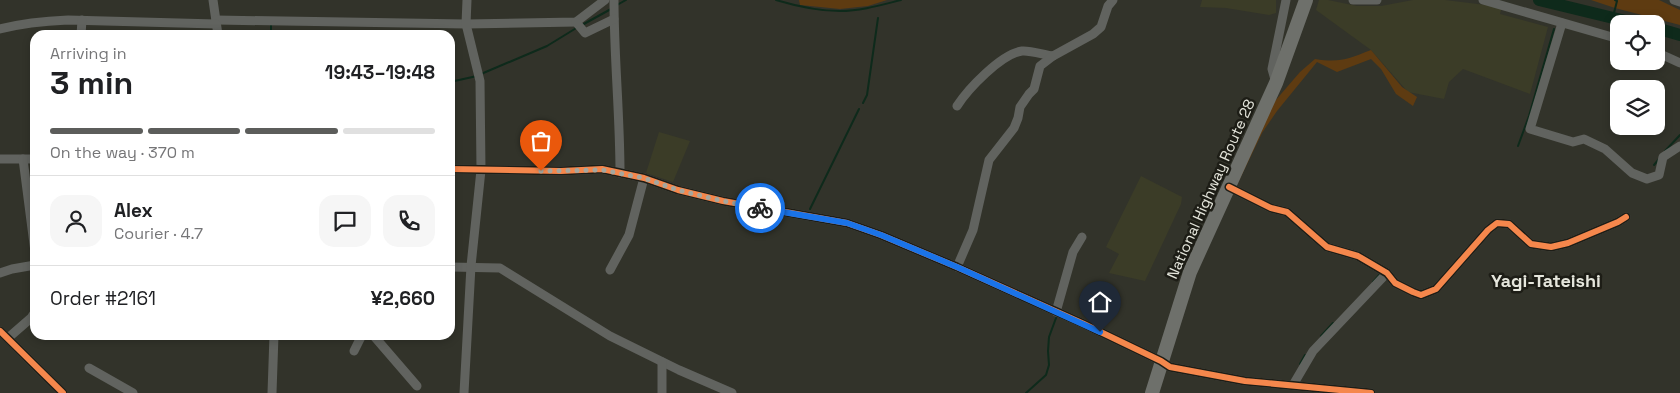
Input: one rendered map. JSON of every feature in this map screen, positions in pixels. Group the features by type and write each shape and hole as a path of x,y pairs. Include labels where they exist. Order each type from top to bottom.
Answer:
{"highway":[{"name":"National Highway Route 28","path":"1152,393 1190,272 1276,83 1306,0"}],"street":[{"path":"213,0 217,30"},
{"path":"464,393 471,266 481,170 480,81 466,24 467,0"},
{"path":"0,29 45,20 466,24 576,22 605,0"},
{"path":"614,0 620,126 620,173"},
{"path":"957,267 973,230 989,160 1014,128 1020,107 1034,89 1040,66 1053,56 1082,42 1097,31 1101,27 1108,6 1113,0"},
{"path":"1276,83 1272,69 1286,0"},
{"path":"1353,0 1376,0"},
{"path":"1483,0 1610,36"},
{"path":"1674,0 1680,2"},
{"path":"576,22 585,33 614,17"},
{"path":"81,30 82,20"},
{"path":"1562,23 1530,129 1573,142 1584,139 1605,149 1632,173 1647,179 1659,175 1663,157 1680,146"},
{"path":"957,106 964,96 999,61 1022,51 1053,56"},
{"path":"1665,56 1680,62"},
{"path":"0,159 30,159"},
{"path":"23,159 30,213"},
{"path":"455,169 602,170 644,178 678,190 723,201 847,223 957,267 1170,367 1245,381 1371,393"},
{"path":"610,270 629,235 644,178"},
{"path":"1229,187 1271,208 1287,212 1327,247 1358,256 1386,273 1395,283 1421,295 1436,289 1488,230 1497,223 1509,224 1531,244 1551,247 1568,243 1626,217"},
{"path":"1056,312 1073,252 1082,237"},
{"path":"0,274 12,269 30,266"},
{"path":"455,267 500,268 597,328 662,362 732,393"},
{"path":"1293,385 1313,351 1386,273"},
{"path":"8,338 30,319"},
{"path":"0,331 63,393"},
{"path":"272,393 274,340"},
{"path":"354,350 359,340"},
{"path":"377,340 416,386"},
{"path":"662,362 662,393"},
{"path":"89,368 133,393"}],"shaded area":[{"path":"799,0 887,0 868,6 840,9 800,5"},
{"path":"1202,0 1276,0 1276,13 1269,15 1226,8 1200,7"},
{"path":"1319,0 1357,6 1381,6 1413,0 1445,0 1502,7 1500,14 1548,27 1530,94 1463,69 1449,82 1444,99 1408,92 1371,50 1316,10"},
{"path":"1591,0 1659,0 1680,10 1680,25 1665,21 1665,15 1642,15"},
{"path":"1371,50 1402,87 1417,97 1413,106 1396,94 1381,69 1371,59 1337,72 1317,62 1277,111 1262,133 1236,187 1268,109 1300,72 1315,59 1331,61 1344,59"},
{"path":"659,132 690,141 673,182 646,173"},
{"path":"1141,176 1182,197 1181,204 1145,281 1109,273 1119,254 1106,247"}],"waterway":[{"path":"617,5 626,0"},
{"path":"776,0 808,8 840,11 863,9 901,0"},
{"path":"1539,0 1610,17"},
{"path":"1614,15 1617,1 1615,0"},
{"path":"582,25 611,9"},
{"path":"863,103 867,95 878,18"},
{"path":"271,24 271,30"},
{"path":"481,74 547,46 578,27"},
{"path":"1518,146 1529,116 1554,29"},
{"path":"1665,31 1680,35"},
{"path":"455,81 477,76"},
{"path":"810,209 859,109"},
{"path":"1665,151 1680,135"},
{"path":"1654,165 1659,159"},
{"path":"1373,282 1381,273"},
{"path":"1026,393 1046,375 1049,365 1049,337 1056,318"},
{"path":"1321,336 1333,323"},
{"path":"1300,364 1305,355"}],"cycle path":[{"path":"455,169 561,171 602,169 644,178 678,190 723,201 847,223 957,267 1084,324 1170,367 1245,381 1371,393"},
{"path":"1229,187 1271,208 1287,212 1327,247 1358,256 1387,273 1395,283 1421,295 1436,289 1488,230 1497,223 1509,224 1531,244 1551,247 1568,243 1626,217"},
{"path":"0,331 63,393"}],"way so far":[{"path":"541,171 602,170 644,178 678,190 760,208"}],"district":[{"name":"Yagi-Tateishi","path":"1546,281"}],"route":[{"path":"760,208 847,223 881,235 957,267 1100,332"}]}
